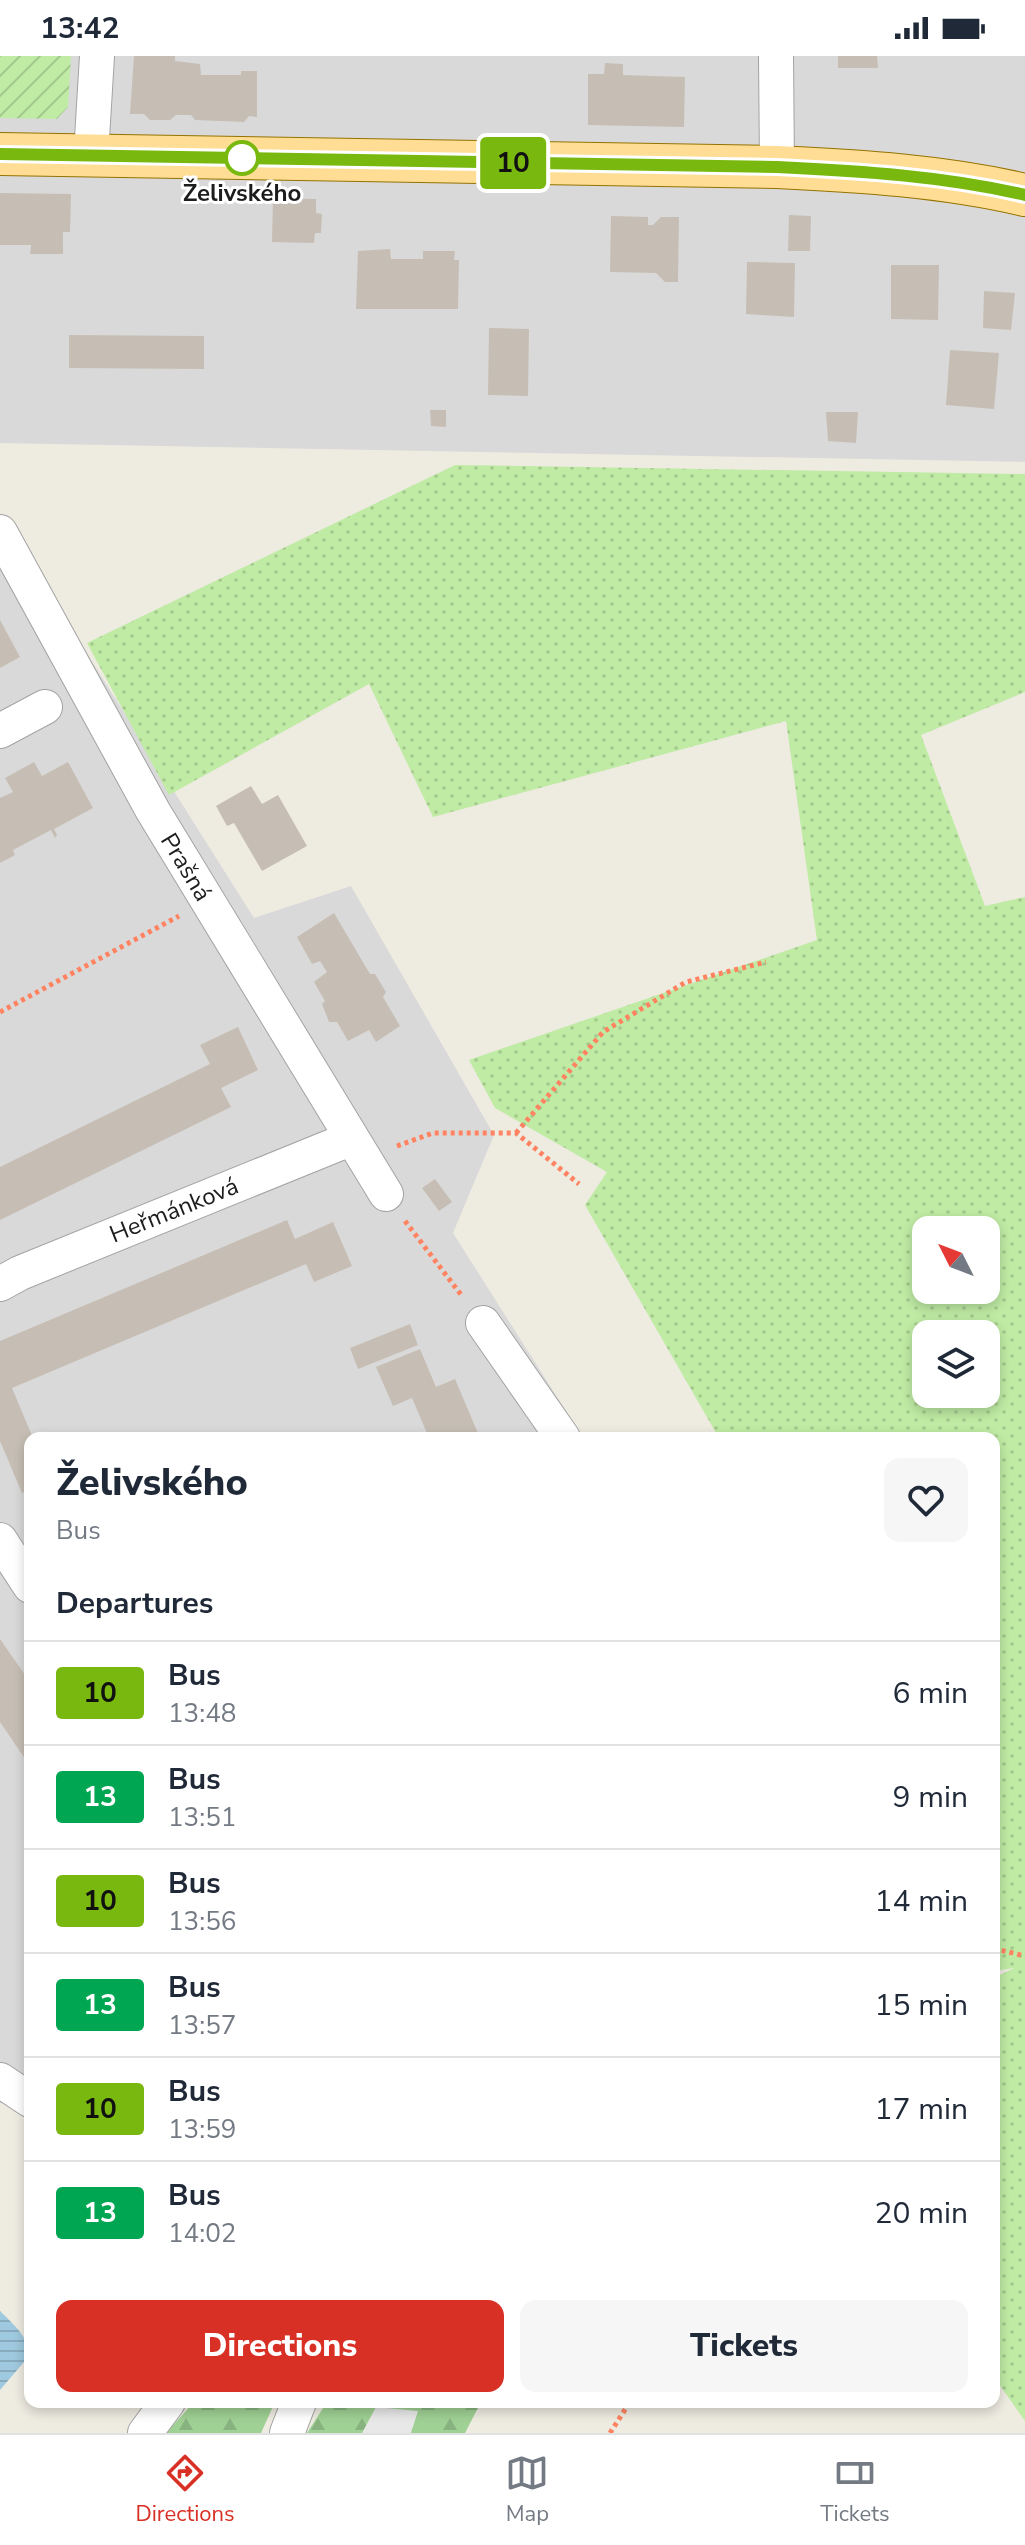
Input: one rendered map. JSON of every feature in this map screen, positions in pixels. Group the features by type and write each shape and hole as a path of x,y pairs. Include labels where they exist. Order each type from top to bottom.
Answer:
{"main road":[{"path":"0,154 777,167 868,172 995,188 1025,195"}],"street":[{"path":"91,155 97,56"},
{"path":"776,56 777,167"},
{"name":"Prašná","path":"0,532 153,811 386,1194"},
{"path":"0,731 45,707"},
{"name":"Heřmánková","path":"0,1284 20,1273 356,1149"},
{"path":"483,1323 559,1432"},
{"path":"0,1540 24,1577"},
{"path":"0,2080 24,2096"},
{"path":"145,2433 164,2408"},
{"path":"287,2433 297,2408"}],"path":[{"path":"0,1012 206,901"},
{"path":"516,1133 603,1032 686,982 766,962"},
{"path":"356,1149 433,1133 516,1133 579,1184"},
{"path":"386,1194 483,1323"},
{"path":"1000,1950 1025,1956"},
{"path":"610,2433 626,2408"}],"shaded area":[{"path":"0,56 1025,56 1025,462 0,443"},
{"path":"0,516 254,918 351,886 494,1135 453,1233 579,1432 24,1432 24,2104 0,2103"},
{"path":"375,2408 418,2411 411,2433 362,2433"}],"green space":[{"path":"0,56 71,56 68,107 57,119 0,118"},
{"path":"455,465 1025,474 1025,692 921,735 985,906 1025,897 1025,2421 1000,2386 1000,1975 1014,1968 1000,1970 1000,1432 716,1432 585,1205 607,1172 495,1108 469,1060 817,940 786,721 433,817 369,684 169,795 87,643"},
{"path":"189,2408 272,2408 261,2433 166,2433"},
{"path":"323,2408 478,2408 465,2433 307,2433"}],"water":[{"path":"0,2311 24,2338 24,2362 0,2390"}],"building":[{"path":"134,56 175,56 175,61 200,64 201,75 241,75 241,71 257,71 257,117 249,116 244,122 195,120 191,115 176,115 170,120 150,120 144,114 130,114"},
{"path":"838,56 877,56 878,68 838,68"},
{"path":"605,63 623,64 623,75 685,77 684,127 588,125 588,74 604,74"},
{"path":"0,193 71,194 70,232 63,232 63,254 30,254 31,245 0,245"},
{"path":"273,198 316,199 316,213 322,214 321,233 315,233 314,243 272,242"},
{"path":"789,215 811,216 810,251 788,251"},
{"path":"611,216 648,217 648,225 653,225 661,217 679,217 678,282 665,282 656,273 610,272"},
{"path":"390,249 391,259 423,259 423,251 455,251 454,260 459,260 458,309 356,309 358,251"},
{"path":"747,262 795,263 794,317 746,314"},
{"path":"891,265 939,265 938,320 891,319"},
{"path":"984,291 1015,293 1011,330 983,328"},
{"path":"489,328 529,329 528,396 488,395"},
{"path":"69,335 204,336 204,369 69,368"},
{"path":"950,350 999,353 994,409 946,405"},
{"path":"430,410 446,410 446,427 431,426"},
{"path":"826,412 858,412 856,443 828,441"},
{"path":"0,620 20,657 0,668"},
{"path":"34,762 42,776 68,762 93,808 54,829 55,838 51,830 13,850 15,855 0,863 0,798 13,792 5,778"},
{"path":"251,786 262,804 278,795 307,846 262,871 234,823 227,826 216,806"},
{"path":"334,913 370,974 375,974 386,992 383,997 400,1026 376,1042 369,1030 348,1041 337,1022 329,1022 322,1004 325,1001 314,982 327,972 320,961 312,964 297,937"},
{"path":"238,1027 258,1070 221,1088 231,1107 0,1220 0,1167 210,1064 200,1045"},
{"path":"435,1179 452,1202 439,1211 422,1188"},
{"path":"287,1220 295,1239 333,1222 352,1266 314,1282 306,1264 12,1388 30,1432 24,1432 22,1493 0,1441 0,1341"},
{"path":"410,1324 418,1345 358,1369 350,1348"},
{"path":"420,1349 436,1387 455,1379 477,1432 426,1432 412,1398 393,1406 376,1367"},
{"path":"0,1639 24,1673 24,1757 0,1722"}],"bus line":[{"name":"10","path":"0,154 777,167 868,172 995,188 1025,195"}],"place":[{"name":"Želivského","path":"242,158"}]}
